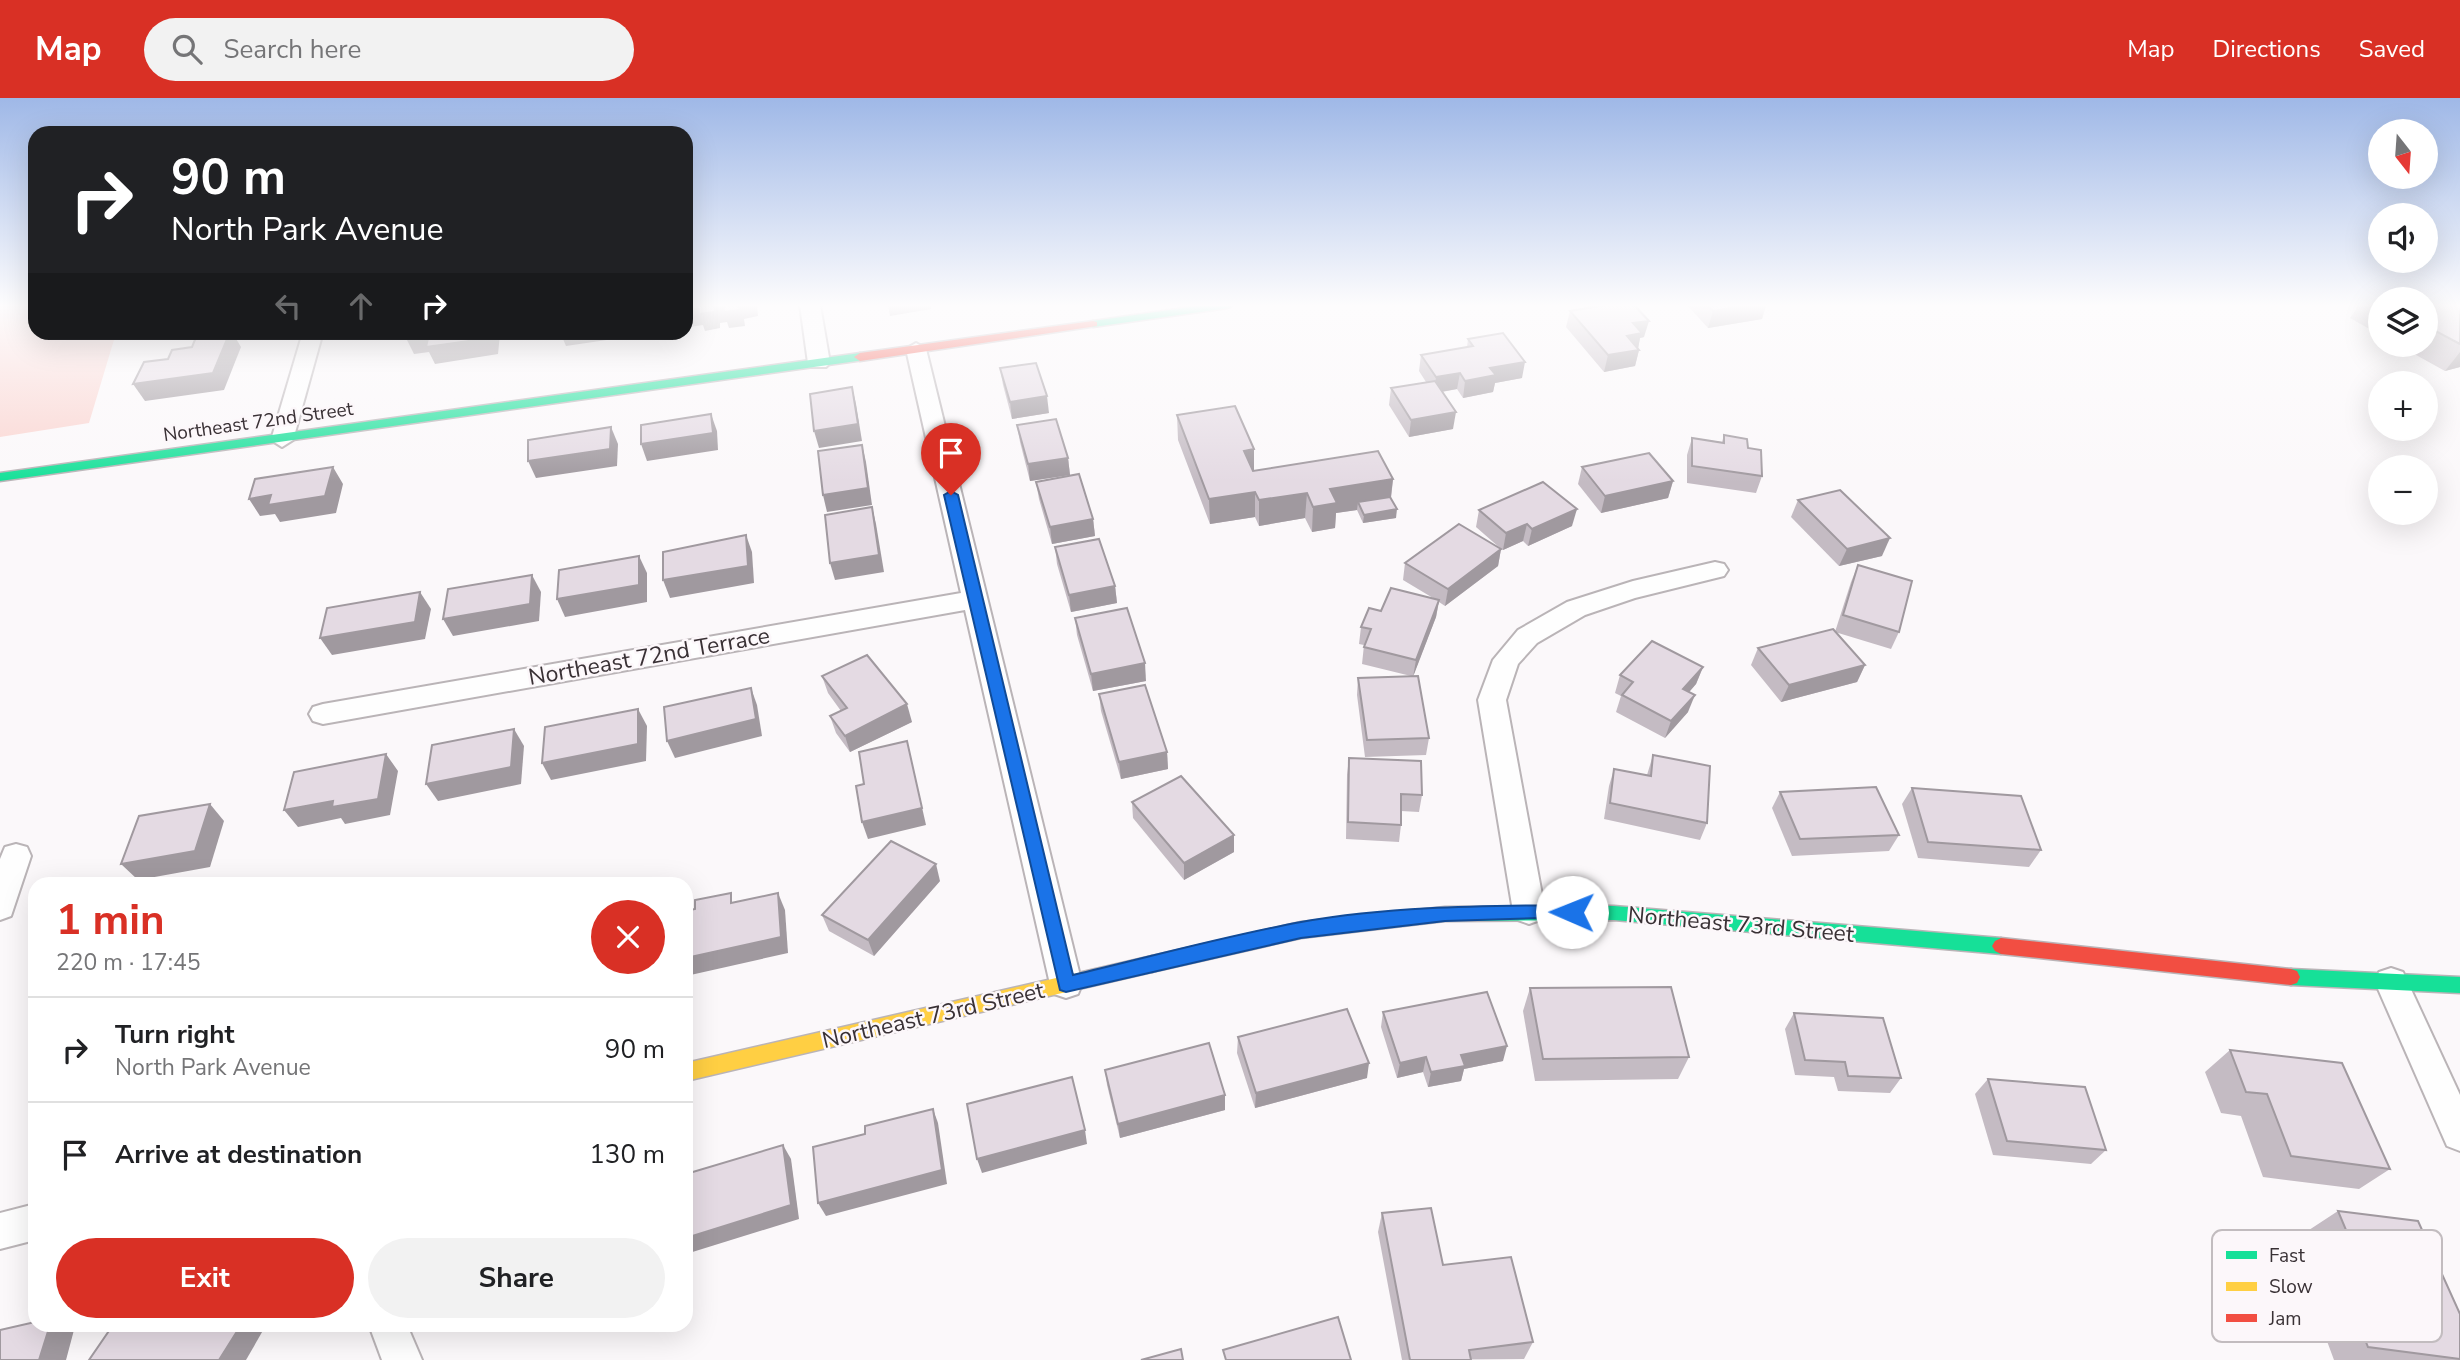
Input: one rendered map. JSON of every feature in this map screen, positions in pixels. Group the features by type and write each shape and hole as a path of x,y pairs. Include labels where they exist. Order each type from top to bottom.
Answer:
{"main road":[{"name":"Northeast 72nd Street","path":"0,477 282,440 813,364"},
{"name":"Northeast 73rd Street","path":"693,1070 1301,930 1445,914 1529,911 1628,914 1996,945 2264,976 2391,982"},
{"path":"2391,982 2460,985"}],"street":[{"path":"282,440 304,364"},
{"path":"920,364 1066,984"},
{"path":"1529,911 1492,700 1501,668 1528,636 1567,612 1715,570"},
{"name":"Northeast 72nd Terrace","path":"323,714 975,599"},
{"path":"0,907 16,856"},
{"path":"2391,982 2460,1134"},
{"path":"0,1230 28,1224"},
{"path":"391,1332 402,1360"}],"shaded area":[{"path":"0,364 107,364 89,423 0,437"}],"building":[{"path":"143,364 217,364 213,373 133,384"},
{"path":"1036,364 1047,396 1010,402 1000,368"},
{"path":"1427,364 1514,364 1490,368 1496,375 1465,381 1460,373 1436,377"},
{"path":"1435,381 1456,412 1411,420 1391,388"},
{"path":"852,387 858,424 814,431 810,394"},
{"path":"1235,406 1254,449 1244,451 1253,471 1378,451 1393,479 1330,489 1337,503 1313,507 1307,493 1259,500 1255,492 1209,499 1177,415"},
{"path":"711,414 713,433 641,444 641,425"},
{"path":"1056,419 1068,458 1028,464 1017,425"},
{"path":"611,427 610,449 528,461 528,440"},
{"path":"1724,435 1747,439 1748,448 1761,450 1762,476 1692,466 1692,438 1724,443"},
{"path":"862,445 868,488 823,495 818,451"},
{"path":"1649,453 1673,481 1605,496 1582,467"},
{"path":"333,467 325,496 268,505 271,495 249,499 255,479"},
{"path":"1079,474 1093,519 1050,527 1036,482"},
{"path":"1543,482 1577,509 1532,529 1527,524 1506,533 1479,510"},
{"path":"1840,490 1890,538 1847,549 1798,500"},
{"path":"1390,497 1397,509 1364,515 1358,502"},
{"path":"872,507 879,555 830,563 825,515"},
{"path":"1459,524 1501,549 1448,589 1405,563"},
{"path":"746,535 748,566 663,580 663,552"},
{"path":"1099,539 1115,586 1069,595 1055,547"},
{"path":"639,556 639,585 557,599 559,570"},
{"path":"1858,565 1912,581 1899,632 1843,615"},
{"path":"532,575 530,604 443,619 448,589"},
{"path":"1391,588 1439,600 1416,660 1364,647 1371,629 1361,627 1369,608 1381,611"},
{"path":"420,592 415,622 320,638 327,608"},
{"path":"1127,608 1145,663 1091,674 1075,618"},
{"path":"1833,629 1865,665 1789,685 1758,648"},
{"path":"1652,641 1703,667 1683,689 1695,695 1671,721 1622,695 1633,682 1620,675"},
{"path":"867,655 907,704 845,736 830,716 847,708 822,676"},
{"path":"1418,676 1429,738 1367,740 1358,678"},
{"path":"1145,685 1167,752 1119,762 1099,694"},
{"path":"751,688 756,719 667,741 664,707"},
{"path":"638,709 638,744 542,763 545,727"},
{"path":"514,729 511,767 426,784 432,745"},
{"path":"907,741 922,808 862,822 856,786 864,784 859,752"},
{"path":"386,754 378,799 332,807 333,801 284,810 294,772"},
{"path":"1653,755 1710,766 1707,823 1610,803 1614,769 1651,776"},
{"path":"1349,758 1421,761 1422,795 1401,794 1401,825 1348,822"},
{"path":"1181,776 1234,835 1184,863 1132,802"},
{"path":"1876,787 1899,835 1800,839 1780,792"},
{"path":"1912,788 2021,796 2041,850 1928,842"},
{"path":"210,804 195,851 121,864 139,816"},
{"path":"891,841 936,864 868,940 822,915"},
{"path":"731,893 731,903 778,893 781,937 693,956 695,900"},
{"path":"1671,987 1689,1057 1543,1059 1530,988"},
{"path":"1487,992 1507,1046 1461,1055 1465,1066 1431,1072 1426,1057 1400,1063 1383,1012"},
{"path":"1347,1009 1369,1063 1256,1093 1238,1037"},
{"path":"1794,1013 1883,1018 1901,1078 1848,1076 1845,1062 1805,1060"},
{"path":"1209,1043 1225,1095 1118,1124 1105,1070"},
{"path":"2230,1050 2342,1063 2390,1169 2291,1156 2267,1094 2246,1092"},
{"path":"1072,1077 1085,1130 977,1159 967,1104"},
{"path":"1988,1079 2085,1087 2106,1150 2007,1141"},
{"path":"933,1109 942,1170 818,1203 813,1147 865,1134 865,1126"},
{"path":"783,1145 791,1205 693,1236 693,1172"},
{"path":"1431,1208 1443,1265 1511,1257 1533,1342 1469,1350 1471,1360 1410,1360 1382,1213"},
{"path":"2338,1211 2418,1221 2422,1230 2346,1230"},
{"path":"2442,1274 2460,1314 2460,1359 2368,1347 2366,1342 2442,1342"},
{"path":"1338,1317 1351,1360 1226,1360 1223,1350"},
{"path":"28,1324 28,1332 48,1332 39,1360 0,1360 0,1330"},
{"path":"108,1332 237,1332 219,1360 89,1360"},
{"path":"1181,1349 1183,1360 1141,1360"}],"traffic: fast":[{"path":"0,477 811,364"},
{"path":"1152,964 1301,930 1445,914 1614,913 2001,946"},
{"path":"2291,977 2460,985"}],"traffic: slow":[{"path":"693,1070 1152,964"}],"traffic: jam":[{"path":"2001,946 2291,977"}],"route":[{"path":"951,495 1066,984 1301,930 1362,921 1445,914 1572,912"}]}
